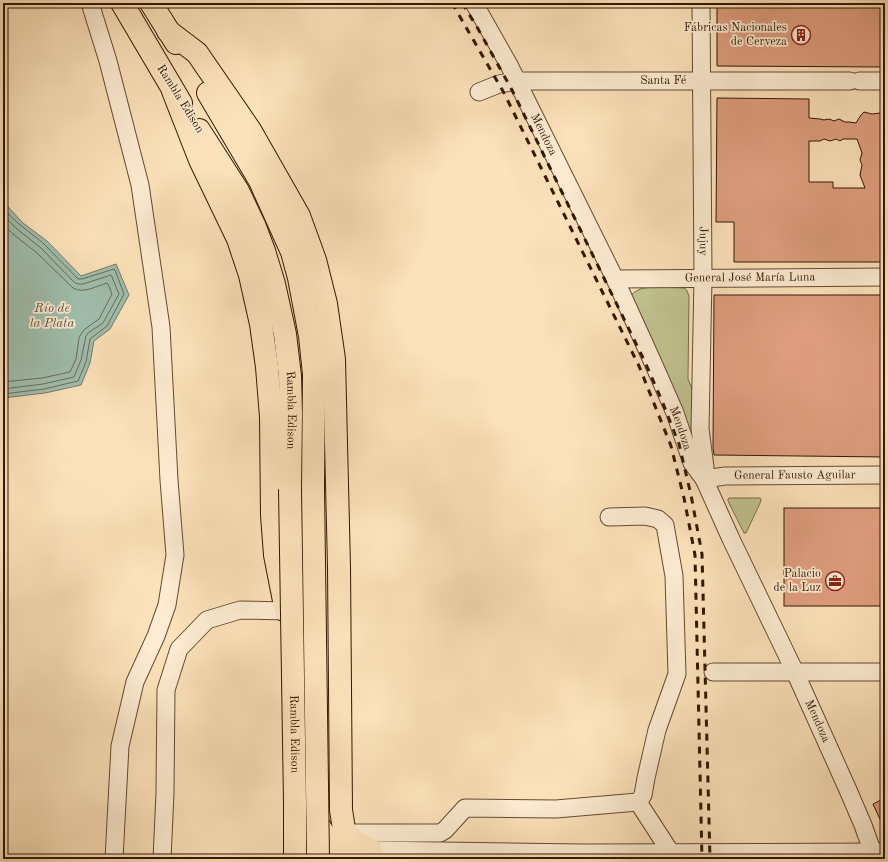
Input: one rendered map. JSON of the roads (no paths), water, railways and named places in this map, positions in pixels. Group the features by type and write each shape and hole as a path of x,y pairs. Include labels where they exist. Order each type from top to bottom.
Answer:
{"main road":[{"name":"Rambla Edison","path":"122,3 173,91 238,191 264,250 274,284 285,334 290,376 291,414 290,489 295,859"},
{"name":"Rambla Edison","path":"151,3 217,107 260,181 292,252 299,278 310,336 314,374 313,488 318,859"},
{"path":"168,31 197,52 250,130 298,216 315,260 326,304 334,359 339,567 341,810 344,829 353,840 371,850"},
{"path":"173,91 200,160 238,239 250,275 261,324 267,367 271,417 272,515 275,555 286,611 313,816 326,837 338,846 371,850"}],"street":[{"path":"90,3 108,61 140,185 161,327 169,480 175,555 167,605 156,636 135,682 120,746 114,859"},
{"name":"Mendoza","path":"474,3 509,65 615,279 675,413 692,463 704,479 795,672 878,855"},
{"name":"Jujuy","path":"701,3 703,278 700,429 706,467 704,479"},
{"name":"Santa Fé","path":"479,92 500,84 517,81 885,81"},
{"name":"General José María Luna","path":"615,279 885,277"},
{"name":"General Fausto Aguilar","path":"704,479 725,476 885,475"},
{"path":"348,833 440,833 445,830 465,808 556,809 638,802 643,795 657,730 677,674 674,576 665,525 658,519 646,516 609,517"},
{"path":"162,859 165,793 166,690 179,649 207,620 240,610 286,611"},
{"path":"156,636 179,649"},
{"path":"713,672 885,672"},
{"path":"638,802 671,853"},
{"path":"371,850 878,855"}],"water":[{"name":"Río de la Plata","path":"3,199 23,223 47,241 81,276 116,264 129,295 110,329 94,341 90,363 81,385 45,393 3,398"}],"railway":[{"path":"452,3 504,93 639,366 671,446 684,498 695,555 702,859"},
{"path":"462,3 512,90 645,362 679,444 691,495 702,554 710,859"}],"place":[{"name":"Fábricas Nacionales de Cerveza","path":"801,35"},
{"name":"Palacio de la Luz","path":"835,581"}]}
